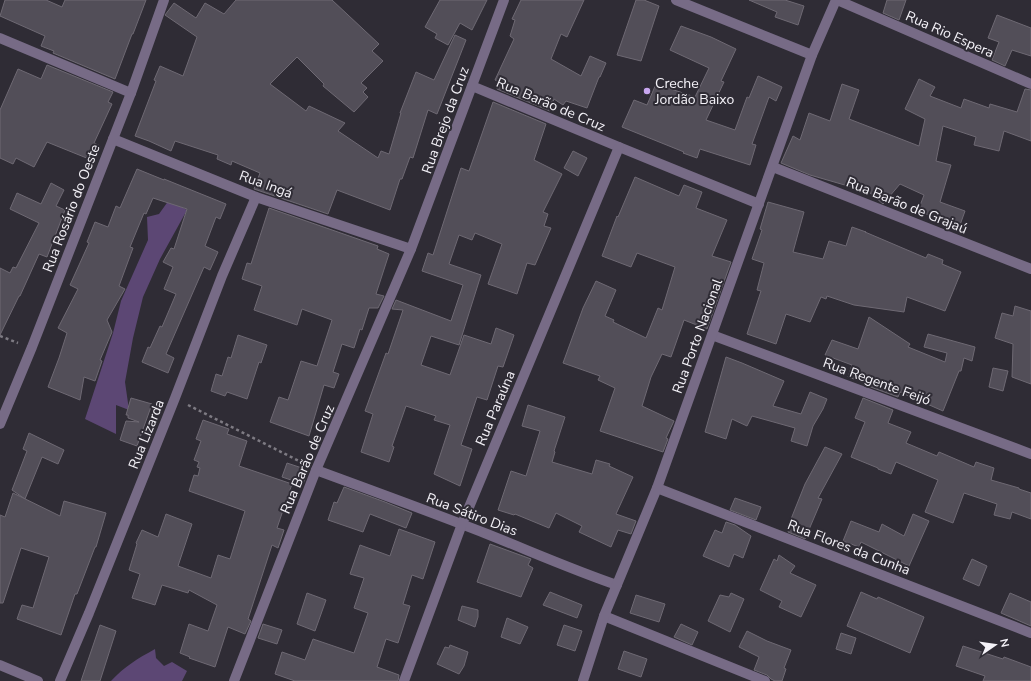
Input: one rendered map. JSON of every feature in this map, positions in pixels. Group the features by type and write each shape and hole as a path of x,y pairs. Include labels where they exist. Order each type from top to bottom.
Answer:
{"street":[{"name":"Rua Rosário do Oeste","path":"0,424 32,347 131,93 164,0"},
{"name":"Rua Brejo da Cruz","path":"412,249 504,0"},
{"path":"676,0 812,55"},
{"name":"Rua Porto Nacional","path":"583,681 604,616 657,488 812,55 836,0"},
{"name":"Rua Rio Espera","path":"836,0 1031,84"},
{"path":"0,38 131,93"},
{"name":"Rua Barão de Cruz","path":"472,86 619,147"},
{"name":"Rua Ingá","path":"113,139 256,197 412,249"},
{"path":"619,147 759,204"},
{"name":"Rua Paraúna","path":"404,681 462,524 619,147"},
{"name":"Rua Barão de Grajaú","path":"773,167 1031,269"},
{"name":"Rua Lizarda","path":"60,681 89,613 175,398 222,276 256,197"},
{"name":"Rua Barão de Cruz","path":"234,681 316,470 412,249"},
{"name":"Rua Regente Feijó","path":"712,335 1031,454"},
{"name":"Rua Sátiro Dias","path":"316,470 462,524 617,586"},
{"name":"Rua Flores da Cunha","path":"657,488 1031,633"},
{"path":"604,616 765,681"},
{"path":"0,665 38,681"}],"path":[{"path":"0,336 32,347"},
{"path":"175,398 316,470"}],"shaded area":[{"path":"169,200 187,210 160,259 143,297 133,338 125,382 129,410 116,405 116,434 85,419 113,333 121,301 148,240 147,217 159,214"},
{"path":"155,649 156,658 164,666 172,662 187,671 182,681 111,681 132,663"}],"building":[{"path":"5,0 46,0 62,7 65,0 146,0 115,79 53,53 54,51 41,46 45,36 0,16"},
{"path":"236,0 332,0 379,44 372,51 383,61 361,83 367,88 363,92 368,97 354,112 323,86 324,84 297,57 270,84 306,111 309,106 345,123 338,131 378,158 381,151 389,154 400,113 416,72 434,80 455,35 466,40 437,114 428,110 413,158 410,157 402,179 400,179 390,210 337,190 328,214 254,189 260,173 232,161 231,165 217,159 218,155 175,141 171,151 135,136 156,81 154,80 160,66 183,76 197,37 165,15 174,3 196,18 205,3 224,14"},
{"path":"440,0 487,0 472,30 460,23 448,45 435,38 437,34 425,27"},
{"path":"521,0 584,0 567,37 561,34 551,59 581,76 590,56 606,63 587,108 566,101 563,105 554,99 550,111 497,89 499,82 495,80 514,39 510,36 515,20 512,19"},
{"path":"636,0 644,0 659,6 641,61 617,55"},
{"path":"749,0 785,0 804,6 798,25 775,17 777,12"},
{"path":"887,0 906,0 899,20 883,13"},
{"path":"997,15 1031,28 1031,56 1012,50 1005,66 992,60 999,42 988,38"},
{"path":"681,26 711,37 736,49 721,81 724,82 706,120 735,130 747,97 749,98 758,76 782,87 776,101 769,97 752,144 756,145 750,165 700,149 697,158 622,127 634,100 647,105 656,84 695,97 709,68 670,50"},
{"path":"47,65 113,92 108,102 112,104 94,143 100,146 94,161 47,142 34,167 16,158 13,164 0,158 0,110 18,69 41,79"},
{"path":"919,79 935,87 930,96 961,108 964,99 989,108 990,104 1017,112 1025,89 1031,90 1031,141 1004,131 999,151 974,145 976,137 943,126 936,161 951,165 940,202 965,211 960,225 933,214 932,216 918,211 924,195 900,184 883,204 869,192 810,175 781,163 793,136 800,140 809,113 830,121 842,84 859,90 849,119 919,146 925,119 905,109"},
{"path":"493,102 546,124 534,160 562,174 543,212 548,214 544,226 551,228 535,265 527,263 517,294 488,284 502,244 475,233 472,240 459,235 449,264 481,275 459,345 431,336 421,365 450,375 464,335 491,344 496,328 514,335 503,367 498,366 487,400 477,397 461,445 472,449 460,486 434,474 450,425 434,420 436,416 406,406 392,446 394,447 389,462 361,452 373,414 365,411 386,353 388,354 403,310 392,309 396,300 451,321 463,285 422,271 428,253 433,255 461,168 469,171"},
{"path":"573,151 587,158 578,176 564,168"},
{"path":"137,169 226,204 220,219 216,217 205,246 218,252 210,270 204,267 166,354 174,358 168,373 142,362 148,347 150,348 160,326 162,327 176,294 164,289 173,267 163,262 171,248 174,249 187,209 153,198 146,214 144,213 130,247 133,248 119,286 125,289 107,320 112,332 100,360 102,361 95,381 84,377 80,400 48,387 67,333 58,328 78,289 70,285 89,243 87,242 95,222 108,227 116,206 120,208"},
{"path":"635,177 679,196 684,185 702,192 696,208 727,220 712,256 731,262 707,329 684,320 671,357 662,354 651,377 642,406 674,421 666,438 668,439 663,452 600,431 615,388 598,380 600,376 563,363 583,308 596,281 616,290 605,316 614,320 613,322 646,338 658,308 662,310 675,267 637,253 631,267 602,256 617,216 618,217"},
{"path":"51,183 64,190 56,206 65,210 47,257 39,254 0,335 0,268 10,273 13,267 16,268 39,223 10,209 17,193 41,204"},
{"path":"768,202 804,212 793,252 823,259 829,241 846,246 852,227 926,258 928,254 943,260 942,264 961,272 945,311 907,297 904,312 854,305 827,296 826,299 821,297 810,322 786,314 776,344 747,334 761,291 757,290 764,263 752,259 762,230 760,229"},
{"path":"269,208 378,246 377,249 389,254 376,294 384,296 378,308 369,308 354,348 342,344 333,372 339,374 334,388 324,385 309,436 270,422 279,397 288,400 301,361 317,366 332,320 302,309 297,325 254,310 262,286 242,279 247,263 251,264"},
{"path":"1015,306 1031,311 1031,384 1012,377 1013,344 995,338 1002,313 1013,316"},
{"path":"869,317 910,344 908,347 945,362 947,353 924,347 928,334 975,347 972,361 964,358 961,371 959,371 943,411 900,392 898,397 848,377 852,365 825,355 832,340 858,349"},
{"path":"238,335 267,345 261,363 259,362 247,399 227,392 225,396 211,391 216,374 222,376 228,357 231,358"},
{"path":"726,357 784,381 773,406 801,414 810,392 827,399 813,426 807,446 791,441 795,428 752,416 747,426 732,419 726,439 705,432"},
{"path":"993,368 1008,371 1003,391 989,387"},
{"path":"131,398 152,404 137,446 120,440 126,421 139,422 128,418 128,415 126,415"},
{"path":"863,398 893,410 888,423 911,432 906,443 937,456 939,452 974,467 976,462 994,468 991,480 1031,493 1031,519 1012,512 1010,519 994,515 997,504 964,493 953,523 925,512 938,480 896,462 891,474 851,457 865,422 855,418"},
{"path":"528,405 565,417 552,462 592,474 596,460 610,464 609,466 633,477 616,514 636,521 631,534 618,530 611,547 579,532 582,526 556,513 549,528 515,514 514,515 498,510 511,471 526,476 540,431 522,426"},
{"path":"203,420 229,429 227,434 247,441 239,466 292,484 277,528 284,530 278,548 272,545 248,619 251,621 245,634 228,627 215,667 189,658 190,657 180,653 189,624 208,631 217,605 189,590 188,593 162,585 155,605 132,598 140,574 129,570 137,544 136,543 142,530 158,537 166,514 192,524 178,566 211,578 218,555 230,559 245,511 189,491 194,475 198,476 200,468 197,467 199,462 194,460 201,441 196,439"},
{"path":"29,433 64,450 58,464 42,457 25,499 12,490 27,451 23,449"},
{"path":"825,447 842,454 818,498 822,499 805,539 788,532 791,519 805,484"},
{"path":"287,463 308,470 303,484 282,477"},
{"path":"344,487 412,513 406,528 370,514 363,532 328,520 334,502 337,503"},
{"path":"13,493 60,516 64,501 106,513 96,547 77,594 75,594 61,635 17,619 22,605 33,608 49,557 21,548 3,603 0,603 0,515 5,517"},
{"path":"735,498 761,507 756,520 730,510"},
{"path":"913,514 929,521 909,566 861,542 859,547 843,541 851,521 879,532 882,524 904,536"},
{"path":"726,522 735,525 751,536 743,558 734,554 729,567 703,556 715,530 722,533"},
{"path":"399,529 435,542 423,579 412,575 403,604 410,606 398,643 386,639 377,667 399,675 398,681 295,681 275,674 282,652 305,660 313,639 354,653 368,613 354,608 364,578 350,574 360,545 390,556"},
{"path":"490,544 531,559 528,565 533,568 521,597 477,582"},
{"path":"779,555 795,566 790,573 816,585 801,617 779,607 782,601 760,590 774,559 777,561"},
{"path":"972,559 987,566 979,586 963,579"},
{"path":"550,592 582,605 577,618 543,605"},
{"path":"861,592 877,599 878,597 924,617 910,653 847,626"},
{"path":"307,593 326,600 315,631 297,624"},
{"path":"731,593 744,599 730,632 708,621 720,595 729,597"},
{"path":"1010,593 1031,602 1031,626 1001,613"},
{"path":"636,595 665,604 659,622 630,613"},
{"path":"462,606 478,610 478,617 475,627 458,620"},
{"path":"507,618 528,627 520,644 501,637"},
{"path":"263,624 282,630 277,644 258,638"},
{"path":"681,624 698,632 692,645 674,637"},
{"path":"100,625 116,631 100,681 81,681"},
{"path":"564,625 582,631 575,651 557,645"},
{"path":"747,631 767,641 791,650 784,668 786,669 782,681 775,681 767,675 754,670 759,657 739,647"},
{"path":"841,633 856,638 851,654 836,649"},
{"path":"450,645 468,652 464,666 459,674 437,664 445,647 449,648"},
{"path":"963,646 1003,659 1004,657 1031,667 1031,681 983,681 985,676 956,666"},
{"path":"624,651 647,659 641,677 618,669"}],"place":[{"name":"Creche Jordão Baixo","path":"647,91"}]}
